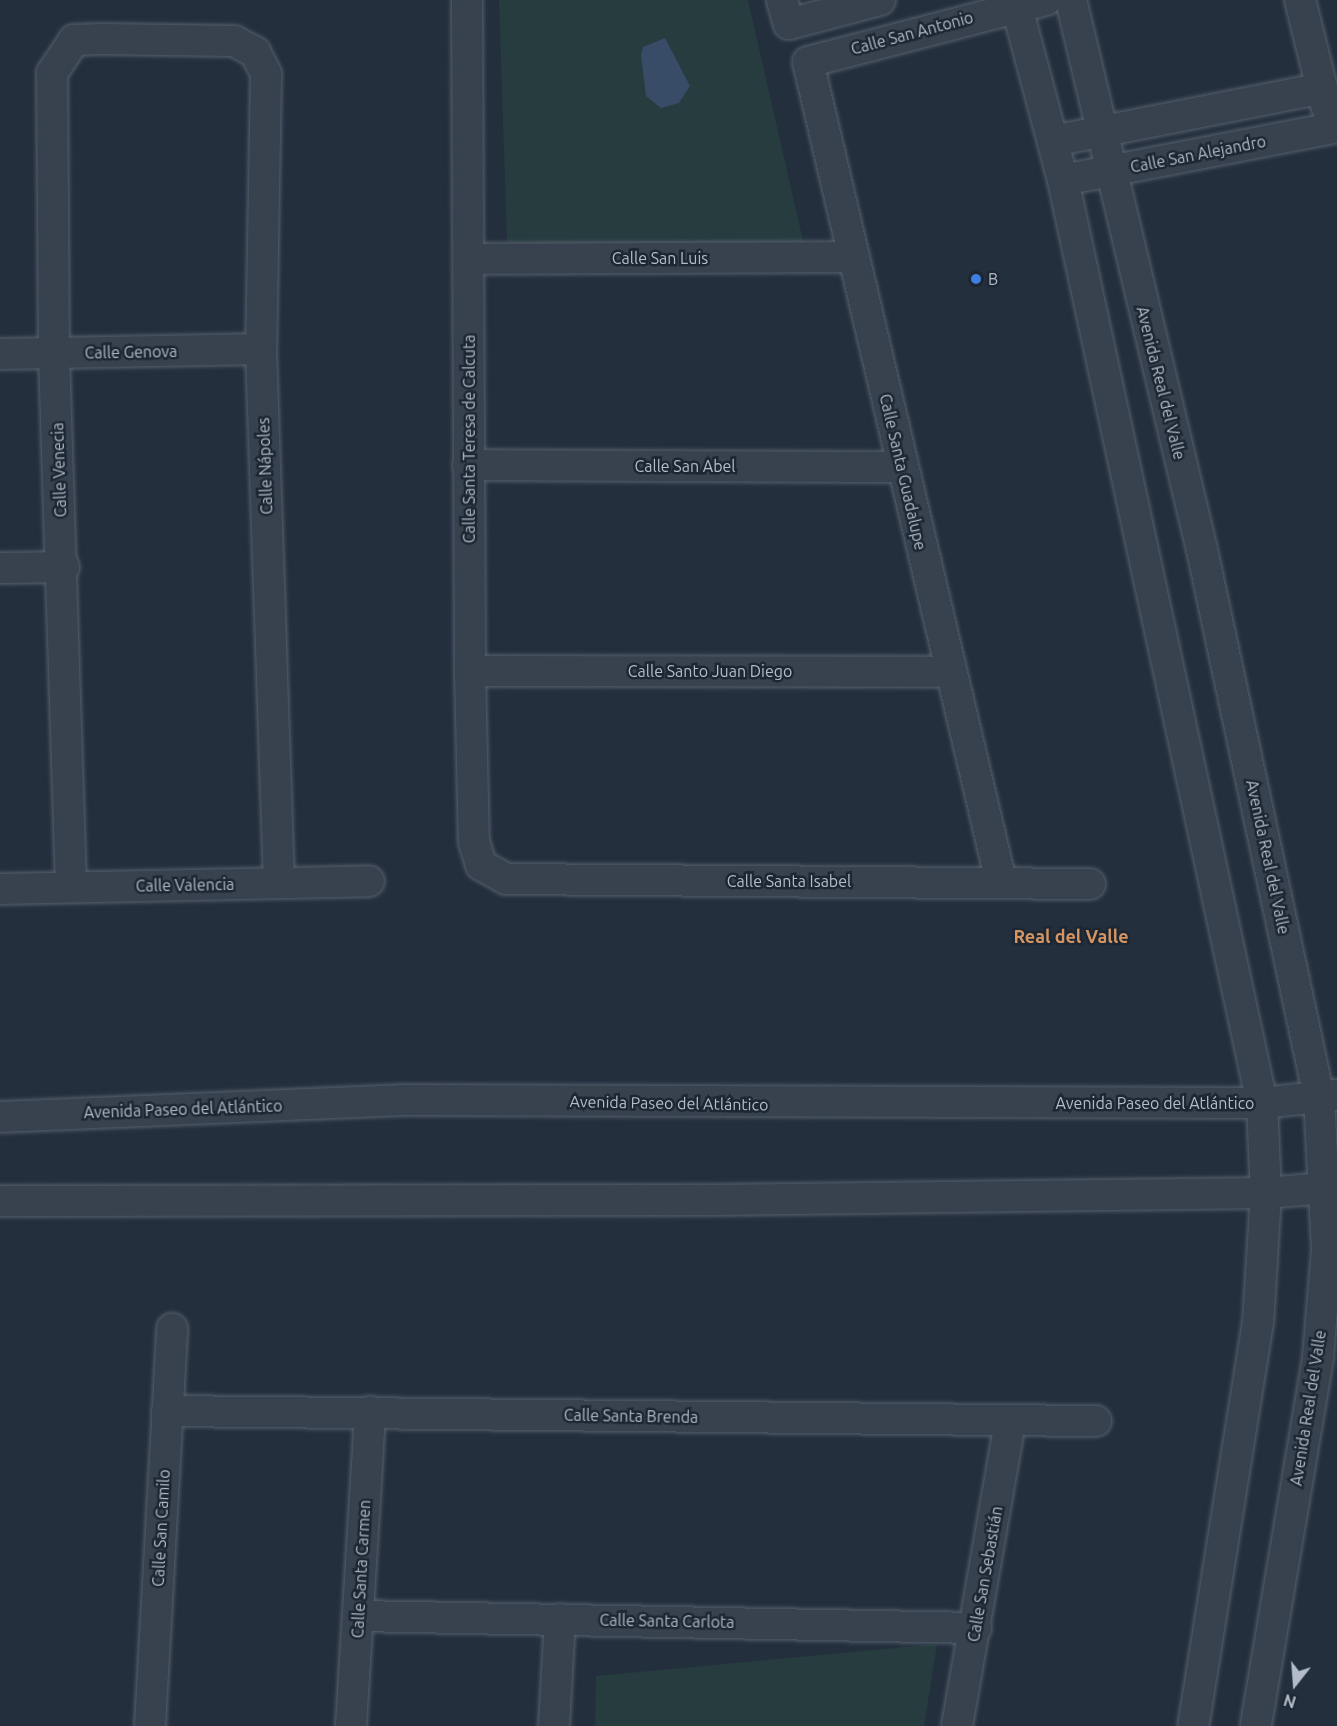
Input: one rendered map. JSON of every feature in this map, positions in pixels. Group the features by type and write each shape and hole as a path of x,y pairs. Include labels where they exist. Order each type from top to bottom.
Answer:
{"street":[{"name":"Calle Santa Teresa de Calcuta","path":"466,0 469,259 468,465 474,842 476,856 489,872"},
{"path":"785,12 880,0"},
{"name":"Calle San Antonio","path":"808,62 928,13 1046,0"},
{"name":"Avenida Real del Valle","path":"1071,0 1108,171 1202,550 1328,1096 1331,1188 1318,1358 1256,1726"},
{"path":"1300,0 1335,136"},
{"path":"1016,3 1063,180 1262,1103 1266,1193 1258,1322 1193,1726"},
{"name":"Calle Nápoles","path":"60,53 74,40 234,41 255,52 266,74 261,349 279,883"},
{"name":"Calle Venecia","path":"60,53 52,73 54,354 64,567 71,887"},
{"name":"Calle Santa Guadalupe","path":"808,62 852,257 1001,882"},
{"path":"1053,141 1322,88"},
{"name":"Calle San Alejandro","path":"1063,180 1335,136"},
{"name":"Calle San Luis","path":"469,259 852,257"},
{"name":"Calle Genova","path":"0,354 261,349"},
{"name":"Calle San Abel","path":"468,465 902,466"},
{"path":"0,568 64,567"},
{"name":"Calle Santo Juan Diego","path":"470,671 950,672"},
{"name":"Calle Santa Isabel","path":"489,872 506,879 1090,884"},
{"name":"Calle Valencia","path":"0,889 369,881"},
{"name":"Avenida Paseo del Atlántico","path":"0,1117 402,1100 1262,1103 1328,1096"},
{"path":"0,1201 1266,1193 1331,1188"},
{"name":"Calle San Camilo","path":"150,1726 172,1329"},
{"name":"Calle Santa Brenda","path":"167,1411 1096,1421"},
{"name":"Calle Santa Carmen","path":"351,1726 370,1412"},
{"name":"Calle San Sebastián","path":"957,1726 976,1628 1010,1421"},
{"name":"Calle Santa Carlota","path":"358,1616 976,1628"},
{"path":"554,1726 560,1619"}],"green space":[{"path":"499,0 748,0 807,258 507,242"},
{"path":"937,1644 924,1726 595,1726 596,1676"}],"water":[{"path":"665,38 690,86 679,103 661,108 646,96 641,55 643,47"}],"place":[{"name":"B","path":"976,279"}],"district":[{"name":"Real del Valle","path":"1071,936"}]}
